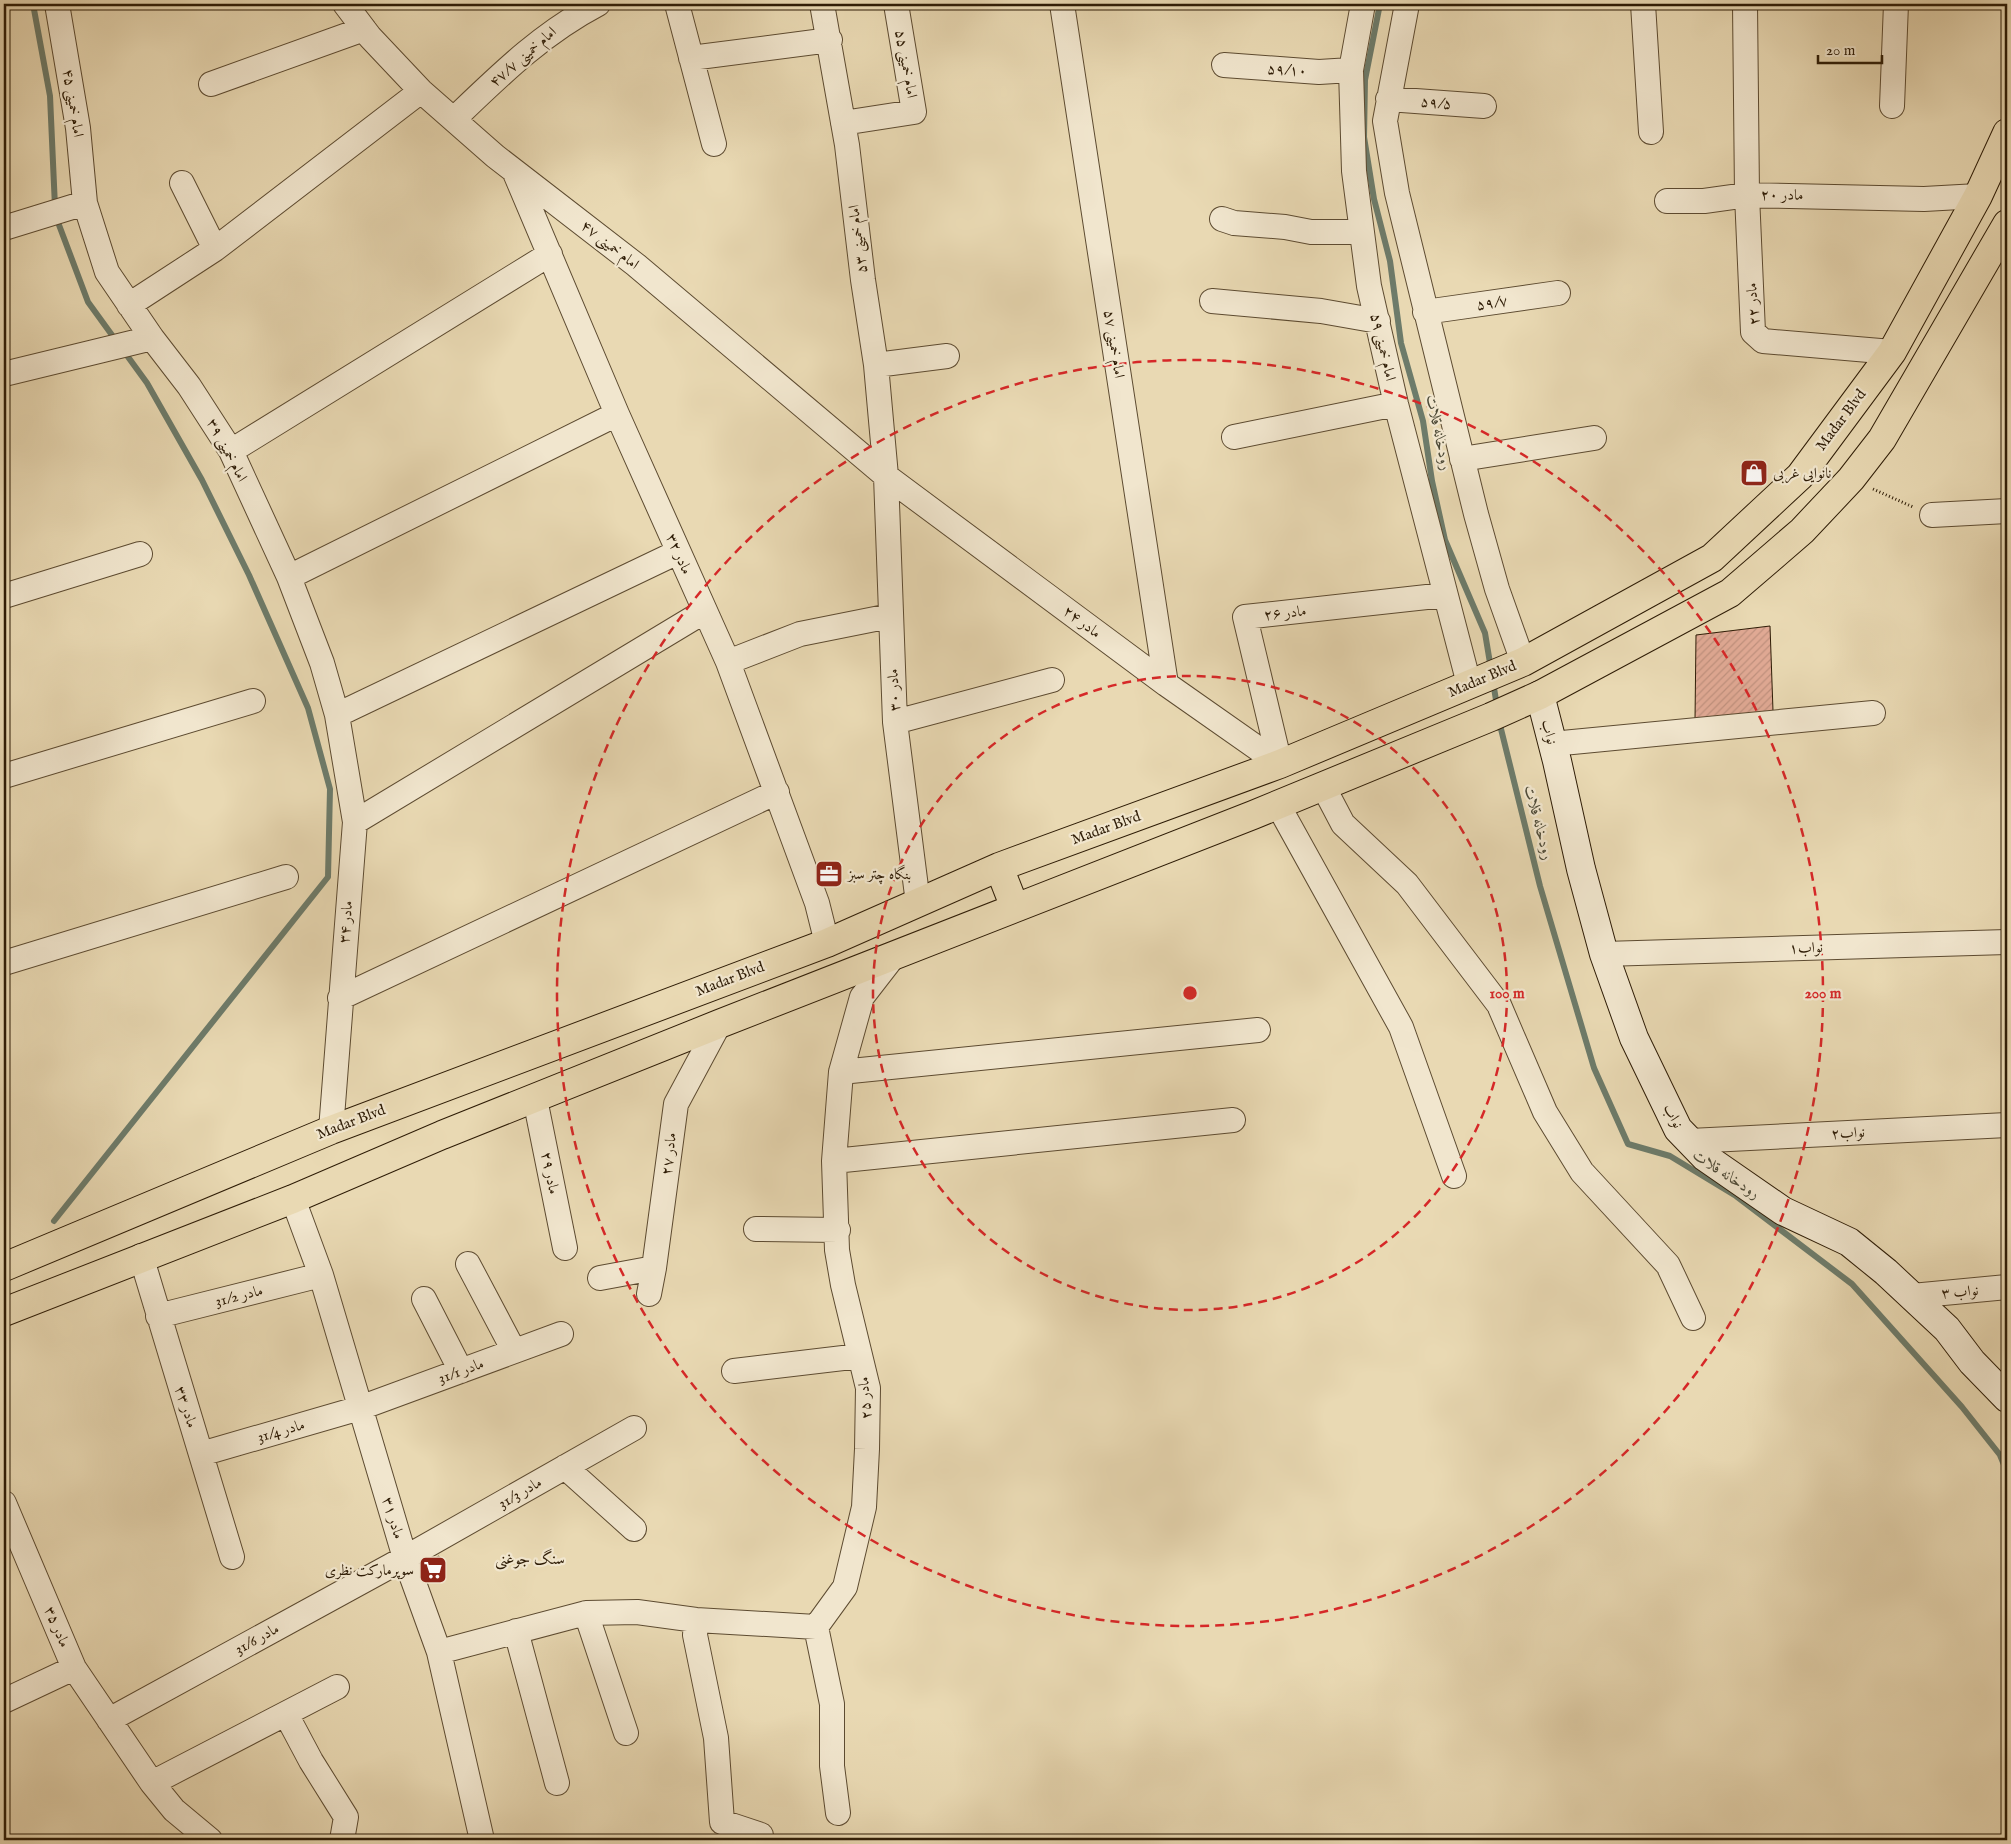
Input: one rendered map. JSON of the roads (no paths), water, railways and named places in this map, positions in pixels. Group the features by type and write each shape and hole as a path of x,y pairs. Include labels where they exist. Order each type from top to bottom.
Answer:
{"main road":[{"name":"Madar Blvd","path":"4,1267 331,1130 827,943 999,867 1280,764 1517,664 1712,558 1800,476 1892,352 1978,196 2007,133"},
{"path":"4,1312 141,1256 293,1199 442,1135 719,1024 1278,805 1491,717 1532,699 1730,593 1802,531 1851,479 1882,439 2007,224"},
{"path":"999,867 1015,908"}],"street":[{"name":"امام خمینی ۴۵","path":"57,4 78,128 85,203 107,272 129,305"},
{"name":"امام خمینی ۴۷","path":"345,4 364,29 421,91 515,171 636,265 886,476"},
{"name":"امام خمینی ۴۷/۷","path":"454,119 524,54 566,20 598,4"},
{"path":"677,4 714,144"},
{"name":"امام خمینی ۵۳","path":"822,4 830,40 843,123 876,365 886,476"},
{"name":"امام خمینی ۵۵","path":"843,123 914,112 896,4"},
{"name":"امام خمینی ۵۷","path":"1062,4 1166,684"},
{"name":"امام خمینی ۵۹","path":"1363,4 1351,70 1354,171 1369,286 1396,404 1445,595 1475,681"},
{"path":"1408,4 1384,121 1397,194 1425,312 1517,664"},
{"path":"1643,4 1651,132"},
{"name":"مادر ۲۰","path":"1745,4 1747,194 1924,199 1978,196"},
{"path":"1892,106 1896,4"},
{"path":"211,84 364,29"},
{"path":"691,58 830,40"},
{"name":"۵۹/۱۰","path":"1224,65 1319,72 1351,70"},
{"path":"129,305 215,249 421,91"},
{"name":"۵۹/۵","path":"1388,99 1484,106"},
{"name":"مادر ۳۲","path":"515,171 617,414 728,662 817,903 827,943"},
{"path":"182,183 215,249"},
{"path":"1667,201 1704,201 1747,194"},
{"name":"مادر ۲۲","path":"1747,194 1753,332 1763,341 1892,352"},
{"path":"4,228 85,203"},
{"path":"1222,220 1311,232 1361,232"},
{"path":"231,451 550,254"},
{"name":"۵۹/۷","path":"1425,312 1558,294"},
{"path":"1212,301 1321,311 1378,321"},
{"name":"امام خمینی ۳۹","path":"129,305 189,386 231,451 289,577 322,663 337,715"},
{"path":"4,374 152,338"},
{"path":"876,365 947,356"},
{"path":"1234,437 1396,404"},
{"path":"289,577 617,414"},
{"path":"1462,459 1594,438"},
{"name":"مادر ۲۴","path":"886,476 1166,684 1280,764"},
{"name":"مادر ۳۰","path":"886,476 895,722 918,903"},
{"path":"1932,515 2007,511"},
{"path":"337,715 678,552"},
{"path":"4,596 140,554"},
{"name":"مادر ۲۶","path":"1280,764 1245,617 1445,595"},
{"path":"355,822 705,611"},
{"path":"728,662 800,634 890,616"},
{"path":"895,722 1052,680"},
{"name":"نواب","path":"1532,699 1552,744 1581,869 1604,954 1634,1038 1678,1129 1705,1157 1784,1211 1849,1242 1947,1329 1972,1362 2007,1398"},
{"path":"4,776 253,701"},
{"path":"1552,744 1873,713"},
{"name":"مادر ۳۴","path":"331,1130 355,822 337,715"},
{"path":"1323,786 1343,824 1406,884 1499,1005 1545,1112 1582,1172 1668,1266 1693,1318"},
{"path":"340,998 777,792"},
{"path":"1278,805 1401,1027 1454,1176"},
{"path":"4,963 286,877"},
{"name":"نواب۱","path":"1604,954 2007,942"},
{"name":"مادر ۲۵","path":"816,1627 845,1586 864,1506 868,1388 843,1285 837,1250 838,1230 834,1161 841,1072 862,997 893,957"},
{"name":"مادر ۲۷","path":"648,1294 654,1268 676,1104 719,1024"},
{"path":"841,1072 1258,1030"},
{"name":"مادر ۲۹","path":"535,1099 564,1248"},
{"path":"834,1161 1233,1120"},
{"name":"نواب۲","path":"1690,1141 2007,1125"},
{"name":"مادر ۳۱","path":"293,1199 321,1275 405,1558 439,1652 482,1840"},
{"path":"756,1229 838,1230"},
{"name":"مادر ۳۳","path":"141,1256 232,1557"},
{"path":"468,1264 514,1351"},
{"path":"600,1278 654,1268"},
{"name":"مادر 31/2","path":"158,1316 321,1275"},
{"name":"نواب ۳","path":"1912,1296 2007,1287"},
{"path":"424,1299 461,1371"},
{"name":"مادر 31/1","path":"360,1408 561,1334"},
{"path":"734,1371 860,1356"},
{"name":"مادر 31/4","path":"201,1454 360,1408"},
{"name":"مادر 31/3","path":"405,1558 634,1428"},
{"path":"566,1467 634,1529"},
{"name":"مادر ۳۵","path":"4,1506 74,1668 152,1783 174,1810"},
{"name":"مادر 31/6","path":"109,1720 405,1558"},
{"path":"439,1652 586,1613 637,1612 696,1620 816,1627 832,1704 832,1766 838,1812"},
{"path":"586,1613 626,1733"},
{"path":"696,1620 695,1635 716,1738 722,1822 761,1835 762,1840"},
{"path":"516,1631 557,1783"},
{"path":"4,1701 74,1668"},
{"path":"152,1783 337,1686"},
{"path":"286,1714 311,1761 346,1817 342,1840"},
{"path":"174,1810 192,1840"},
{"path":"174,1810 210,1840"}],"waterway":[{"path":"33,4 50,96 55,207"},
{"name":"رودخانه قلات","path":"1380,4 1365,80 1364,137 1374,199 1390,261 1401,343 1423,421 1432,481 1445,540 1485,633 1491,669"},
{"path":"56,217 88,302 117,342"},
{"path":"54,1221 328,877 330,789 308,708 249,575 202,480 147,383 123,350"},
{"name":"رودخانه قلات","path":"1493,682 1497,706"},
{"name":"رودخانه قلات","path":"1499,721 1540,886 1594,1068 1628,1144 1670,1156 1736,1196 1852,1284 1962,1407 2000,1455 2007,1472"}],"place":[{"name":"نانوایی غربی","path":"1754,473"},
{"name":"بنگاه چتر سبز","path":"829,874"},
{"name":"سوپرمارکت نظری","path":"433,1570"}],"district":[{"name":"سنگ جوغنی","path":"530,1560"}]}
